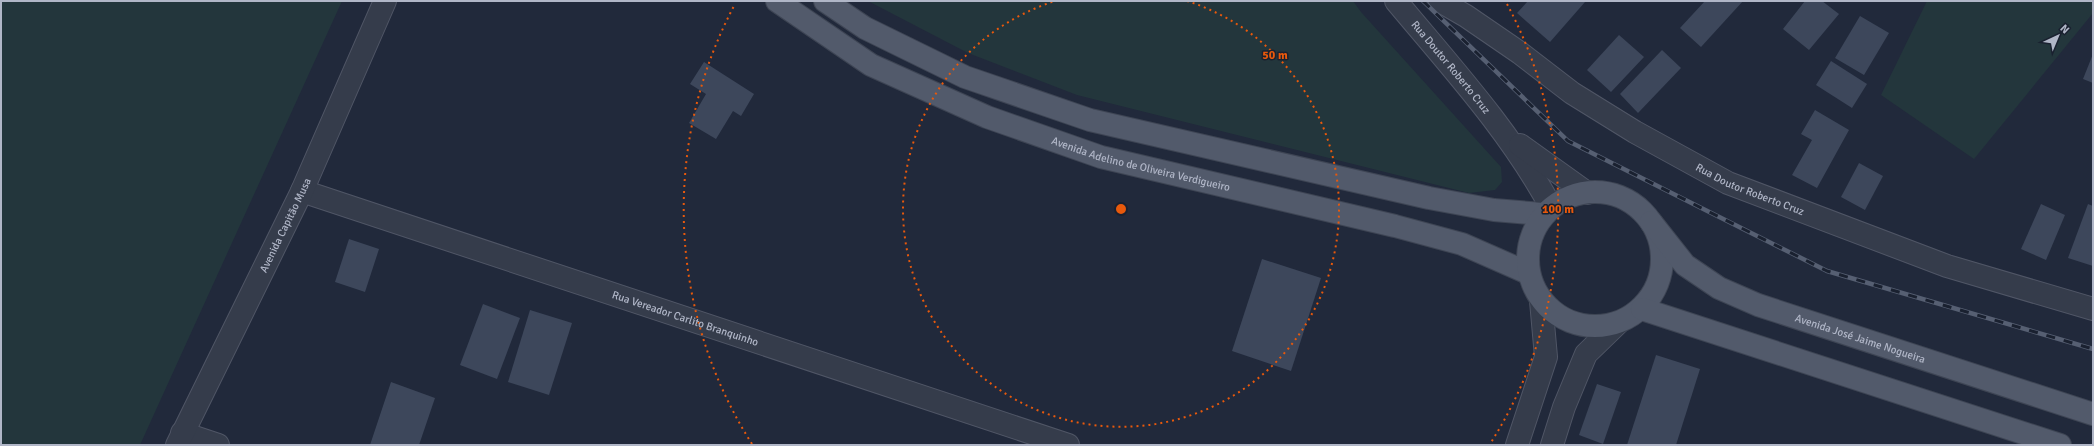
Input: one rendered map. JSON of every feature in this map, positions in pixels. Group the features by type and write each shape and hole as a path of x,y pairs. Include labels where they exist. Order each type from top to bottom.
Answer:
{"main road":[{"name":"Avenida Adelino de Oliveira Verdigueiro","path":"777,1 871,65 986,117 1102,157 1395,226 1462,244 1528,273"},
{"path":"825,1 865,28 965,77 1090,120 1429,198 1494,210 1547,211"},
{"path":"1599,191 1629,200 1652,222 1662,251 1659,282 1642,308 1617,324 1576,324 1542,302 1528,273 1529,242 1547,211 1568,196 1599,191"},
{"name":"Avenida José Jaime Nogueira","path":"1652,222 1686,265 1719,288 1758,305 2093,414"},
{"path":"1642,308 2060,445"}],"street":[{"name":"Avenida Capitão Musa","path":"179,439 302,192 385,1"},
{"name":"Rua Doutor Roberto Cruz","path":"1396,1 1505,133 1538,182 1547,211"},
{"name":"Rua Doutor Roberto Cruz","path":"1440,1 1478,24 1578,96 1635,132 1728,183 1947,266 2093,309"},
{"name":"Rua Doutor Roberto Cruz","path":"1505,133 1587,193"},
{"name":"Rua Vereador Carlito Branquinho","path":"302,192 1068,445"},
{"path":"1517,445 1546,357 1542,302"},
{"path":"1552,445 1564,407 1586,354 1617,324"},
{"path":"179,439 218,445"}],"shaded area":[{"path":"1,1 342,1 140,445 1,445"},
{"path":"868,1 1353,1 1361,12 1501,167 1502,182 1495,190 1469,193 1077,95 968,53"},
{"path":"1927,1 2093,1 2093,13 1974,159 1881,95"}],"building":[{"path":"1528,1 1585,2 1550,42 1517,13"},
{"path":"1705,1 1743,1 1701,47 1680,28"},
{"path":"1805,1 1822,1 1839,14 1809,50 1783,29"},
{"path":"1860,16 1889,33 1864,75 1835,58"},
{"path":"1619,35 1644,57 1611,92 1587,70"},
{"path":"1662,50 1681,68 1638,113 1620,94"},
{"path":"2093,54 2093,83 2083,79"},
{"path":"1831,61 1867,84 1852,108 1816,85"},
{"path":"704,62 754,94 741,116 733,111 716,139 689,123 706,94 690,84"},
{"path":"1815,110 1849,130 1817,188 1792,175 1812,140 1801,134"},
{"path":"1859,163 1883,176 1865,210 1841,197"},
{"path":"2041,204 2065,215 2046,260 2021,249"},
{"path":"2088,204 2093,206 2093,266 2068,258"},
{"path":"349,239 379,249 365,292 335,282"},
{"path":"1262,259 1321,278 1291,371 1232,351"},
{"path":"483,304 520,318 497,379 460,365"},
{"path":"530,310 572,323 549,395 508,382"},
{"path":"1656,355 1700,369 1676,445 1627,445"},
{"path":"391,382 435,398 419,445 370,445"},
{"path":"1597,384 1621,392 1603,444 1579,435"}],"railway":[{"path":"1423,1 1568,141 1827,271 2093,349"}]}
